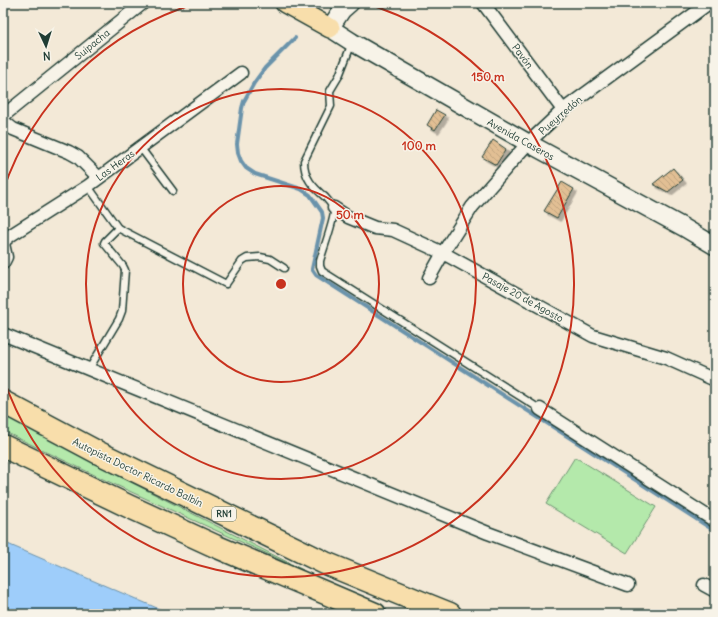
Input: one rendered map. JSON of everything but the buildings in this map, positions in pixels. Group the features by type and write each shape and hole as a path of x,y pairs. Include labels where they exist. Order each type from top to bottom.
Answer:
{"highway":[{"name":"Autopista Doctor Ricardo Balbín","path":"3,402 97,452 318,559 450,614"},
{"path":"3,446 215,546 375,614"}],"main road":[{"path":"285,3 330,28 342,5"},
{"name":"Avenida Caseros","path":"330,28 528,143 683,227 715,246"}],"street":[{"name":"Suipacha","path":"3,116 143,3"},
{"name":"Pavón","path":"483,3 563,110"},
{"name":"Pueyrredón","path":"429,278 472,207 528,143 563,110 709,3"},
{"name":"Las Heras","path":"3,263 6,257 4,244 11,235 88,186 98,177 241,73"},
{"path":"3,121 13,129 78,157 98,177"},
{"name":"Pasaje 20 de Agosto","path":"334,208 348,217 375,228 393,230 443,253 593,336 666,358 715,380"},
{"path":"3,334 488,533 628,585"},
{"path":"540,409 715,521"},
{"path":"704,585 715,591"}],"lane":[{"path":"352,42 330,91 332,106 304,161 304,169 312,186 334,208 320,261 322,271 540,409"},
{"path":"140,147 173,191"},
{"path":"88,186 118,228 226,284 242,261 248,258 270,258 284,268"},
{"path":"89,369 122,311 125,270 104,243 105,240 118,228"}],"green space":[{"path":"3,414 113,473 303,570 105,480 3,431"},
{"path":"575,457 656,507 627,553 546,504"}],"water":[{"path":"3,542 171,614 3,614"}],"waterway":[{"path":"295,38 265,68 254,83 244,101 237,144 238,153 246,168 255,174 301,189 310,195 322,212 323,218 312,269 316,275 715,531"}]}
